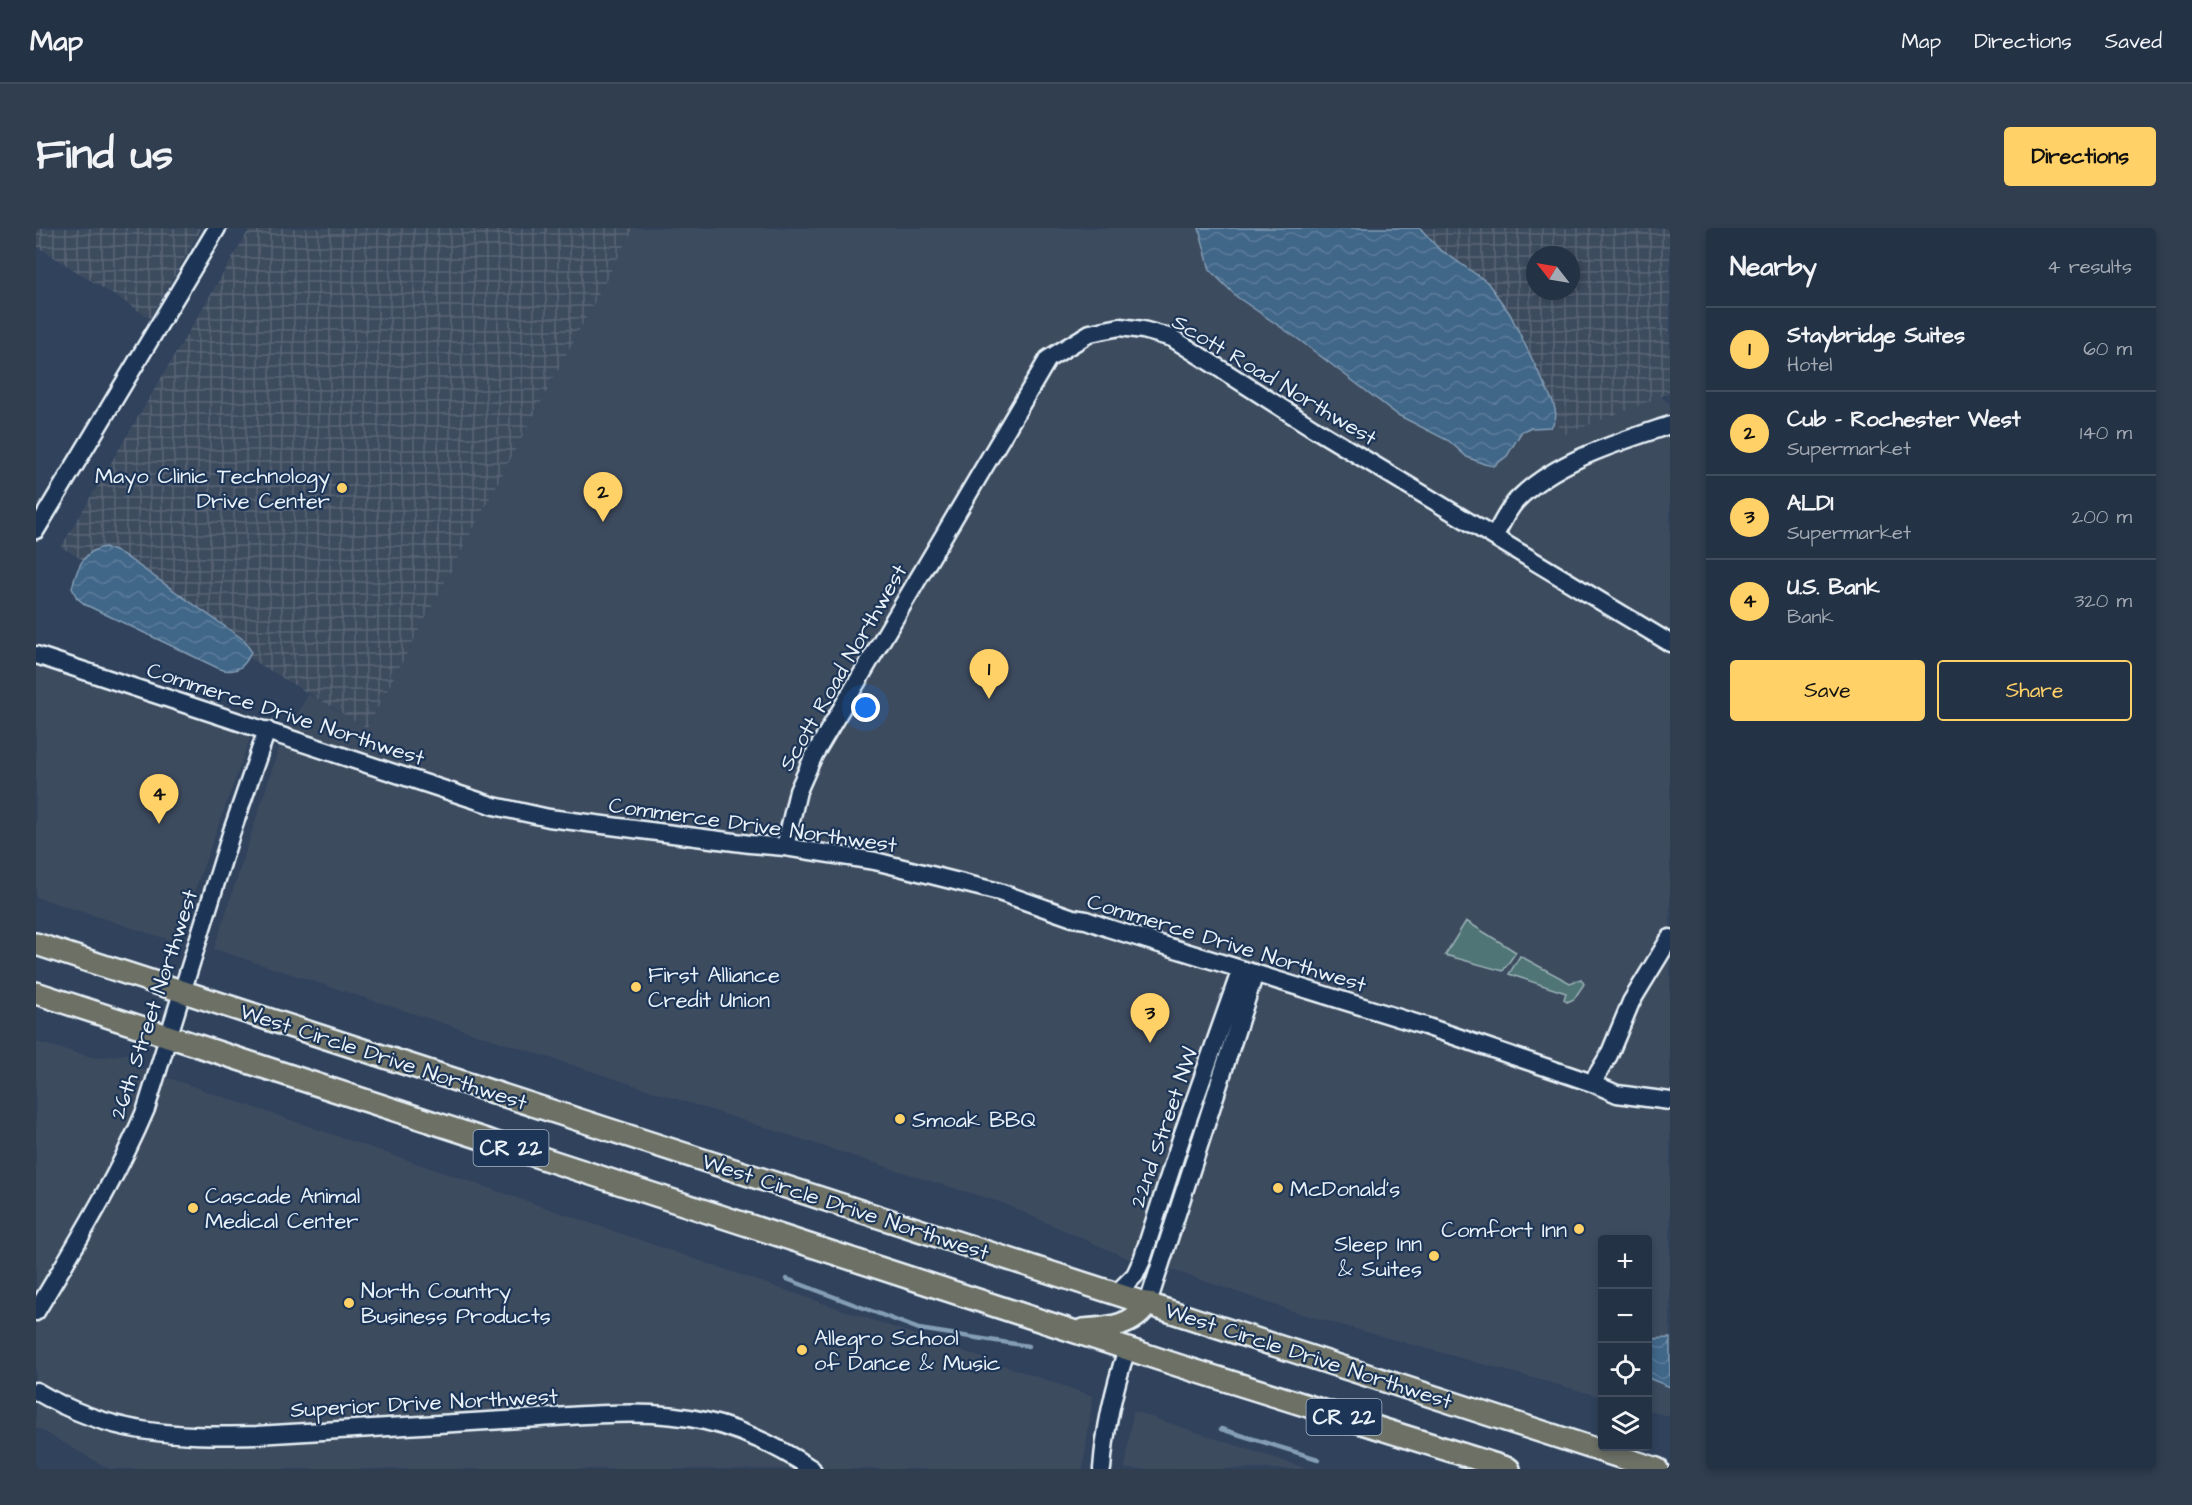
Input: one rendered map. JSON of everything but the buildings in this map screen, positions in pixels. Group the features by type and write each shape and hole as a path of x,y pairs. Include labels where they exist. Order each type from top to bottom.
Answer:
{"main road":[{"name":"West Circle Drive Northwest","path":"36,944 1657,1469"},
{"name":"CR 22","path":"36,993 1128,1349 1509,1469"},
{"path":"1073,1330 1121,1325 1142,1314 1148,1303"}],"street":[{"path":"36,530 217,228"},
{"name":"Scott Road Northwest","path":"785,847 798,791 814,755 1048,359 1090,333 1120,327 1143,330 1172,338 1313,428 1670,643"},
{"path":"1494,537 1516,502 1545,477 1592,452 1670,425"},
{"name":"Commerce Drive Northwest","path":"36,655 494,806 549,818 785,847 875,861 999,892 1073,918 1086,920 1425,1026 1592,1083 1617,1094 1670,1101"},
{"name":"26th Street Northwest","path":"36,1312 136,1132 149,1099 231,834 267,730"},
{"path":"1592,1083 1609,1055 1631,1002 1670,938"},
{"name":"22nd Street NW","path":"1118,1293 1135,1275 1142,1260 1181,1139 1248,971"},
{"name":"22nd Street NW","path":"1148,1303 1248,971"},
{"path":"1102,1469 1118,1376 1128,1349"},
{"name":"Superior Drive Northwest","path":"36,1391 100,1421 144,1431 197,1436 269,1434 620,1413 655,1414 705,1420 733,1428 779,1448 812,1469"}],"shaded area":[{"path":"36,228 202,228 150,318 36,246"},
{"path":"250,228 634,228 367,728 61,547"},
{"path":"634,228 1341,228 1493,296 1563,435 1659,396 1670,403 1670,1417 1652,1411 1652,1235 1598,1235 1598,1396 1301,1314 1172,1270 1136,1262 1000,1202 214,949 280,745 308,694 367,728"},
{"path":"1398,228 1670,228 1670,393 1563,435 1493,296"},
{"path":"36,667 251,736 176,942 36,897"},
{"path":"36,1042 96,1058 133,1053 134,1066 1093,1396 1083,1469 109,1469 36,1427"},
{"path":"1133,1411 1308,1469 1125,1469"}],"green space":[{"path":"1466,921 1516,952 1503,971 1445,955"},
{"path":"1520,956 1570,983 1581,979 1584,984 1574,999 1567,1002 1564,999 1566,993 1509,974"}],"water":[{"path":"1199,228 1420,228 1438,248 1487,282 1510,314 1553,402 1555,421 1551,427 1522,431 1507,456 1494,466 1467,457 1449,441 1398,415 1298,339 1237,297 1210,270"},
{"path":"105,547 122,554 244,640 251,651 243,665 231,670 220,669 86,605 77,598 72,588 79,567 91,552"},
{"path":"1670,1338 1670,1387 1652,1380 1652,1339"}],"waterway":[{"path":"787,1279 919,1329 1028,1346"},
{"path":"1221,1429 1318,1459"}],"place":[{"name":"Mayo Clinic Technology Drive Center","path":"342,488"},
{"name":"Cub - Rochester West","path":"603,522"},
{"name":"Staybridge Suites","path":"989,699"},
{"name":"U.S. Bank","path":"159,824"},
{"name":"First Alliance Credit Union","path":"636,987"},
{"name":"ALDI","path":"1150,1043"},
{"name":"Smoak BBQ","path":"900,1119"},
{"name":"McDonald's","path":"1278,1188"},
{"name":"Cascade Animal Medical Center","path":"193,1208"},
{"name":"Comfort Inn","path":"1579,1229"},
{"name":"Sleep Inn & Suites","path":"1434,1256"},
{"name":"North Country Business Products","path":"349,1303"},
{"name":"Allegro School of Dance & Music","path":"802,1350"}]}
